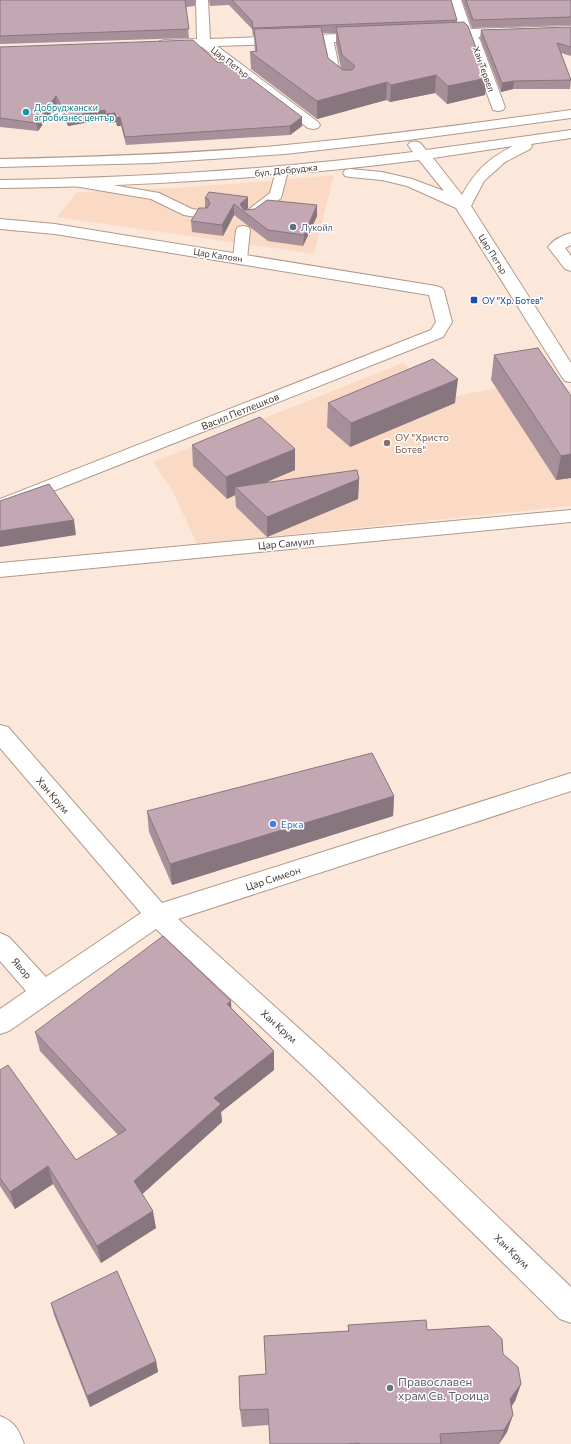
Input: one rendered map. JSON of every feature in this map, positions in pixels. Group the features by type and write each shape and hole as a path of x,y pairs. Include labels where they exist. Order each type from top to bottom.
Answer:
{"street":[{"path":"202,0 204,42"},
{"path":"455,0 466,34"},
{"name":"Хан Тервел","path":"427,35 571,30"},
{"name":"Хан Тервел","path":"466,34 474,40 498,108"},
{"path":"149,44 381,36"},
{"name":"Цар Петър","path":"204,42 313,125"},
{"path":"0,163 79,162 246,153 408,136 571,114"},
{"name":"бул. Добруджа","path":"0,184 78,183 173,179 282,171 423,156 571,134"},
{"name":"Цар Петър","path":"408,136 463,206 571,377"},
{"path":"305,168 382,176 412,183 463,206 478,179 500,159 523,147 550,137"},
{"name":"Цар Калоян","path":"0,224 55,229 436,291"},
{"path":"571,238 556,247 571,266"},
{"name":"Васил Петлешков","path":"0,506 437,333 444,322 436,291"},
{"name":"Цар Самуил","path":"0,570 571,516"},
{"name":"Хан Крум","path":"0,733 157,915 326,1070 571,1308"},
{"name":"Цар Симеон","path":"0,1023 157,915 571,782"},
{"name":"Явор","path":"0,944 44,993"},
{"path":"0,1432 8,1444"}],"lane":[{"path":"327,38 335,74 347,84"},
{"path":"249,216 276,195 282,171"},
{"path":"78,183 154,196 189,212 202,214"},
{"path":"240,259 243,230"}],"shaded area":[{"path":"334,175 314,254 57,217 77,192 174,188"},
{"name":"ОУ \"Христо Ботев\"","path":"403,363 448,398 496,388 491,380 537,372 571,423 571,506 197,544 172,490 153,462"}],"building":[{"path":"0,0 185,0 189,29 0,36"},
{"path":"232,0 451,0 457,20 253,28 252,21"},
{"path":"466,0 571,0 571,17 473,20"},
{"path":"464,22 468,26 487,78 448,86 436,75 391,85 387,82 317,101 250,52 257,51 254,29 321,27 328,58 343,70 352,70 355,66 342,55 336,27"},
{"path":"571,27 571,47 557,43 571,80 514,81 502,83 481,30"},
{"path":"193,40 217,62 229,62 302,117 290,126 125,137 120,117 116,118 115,113 106,114 105,110 67,117 56,96 36,123 0,118 0,47"},
{"path":"209,192 248,197 240,204 244,210 255,209 267,200 317,205 304,235 268,230 234,204 222,225 191,221 199,208 207,208 210,204 208,199 205,198"},
{"path":"538,348 571,396 571,454 561,456 494,355"},
{"path":"433,359 458,379 351,423 328,403"},
{"path":"260,417 295,449 226,477 192,445"},
{"path":"357,470 359,479 267,517 235,487"},
{"path":"49,484 74,520 0,531 0,501"},
{"path":"372,753 394,796 170,864 147,811"},
{"path":"163,936 231,1001 227,1004 274,1051 214,1098 221,1104 134,1181 153,1211 97,1246 48,1166 10,1192 0,1178 0,1070 8,1065 76,1160 126,1130 35,1032"},
{"path":"117,1271 156,1361 87,1396 51,1303"},
{"name":"Православен храм Св. Троица","path":"426,1320 427,1330 489,1326 502,1339 503,1354 518,1367 521,1384 510,1399 513,1415 504,1430 440,1434 441,1444 270,1444 268,1409 240,1410 239,1376 266,1374 264,1336 349,1331 348,1325"}],"place":[{"name":"Добруджански агробизнес център","path":"26,112"},
{"name":"Лукойл","path":"293,227"},
{"name":"ОУ \"Хр. Ботев\"","path":"474,300"},
{"name":"ОУ \"Христо Ботев\"","path":"387,443"},
{"name":"Ерка","path":"273,824"},
{"name":"Православен храм Св. Троица","path":"390,1388"}]}
